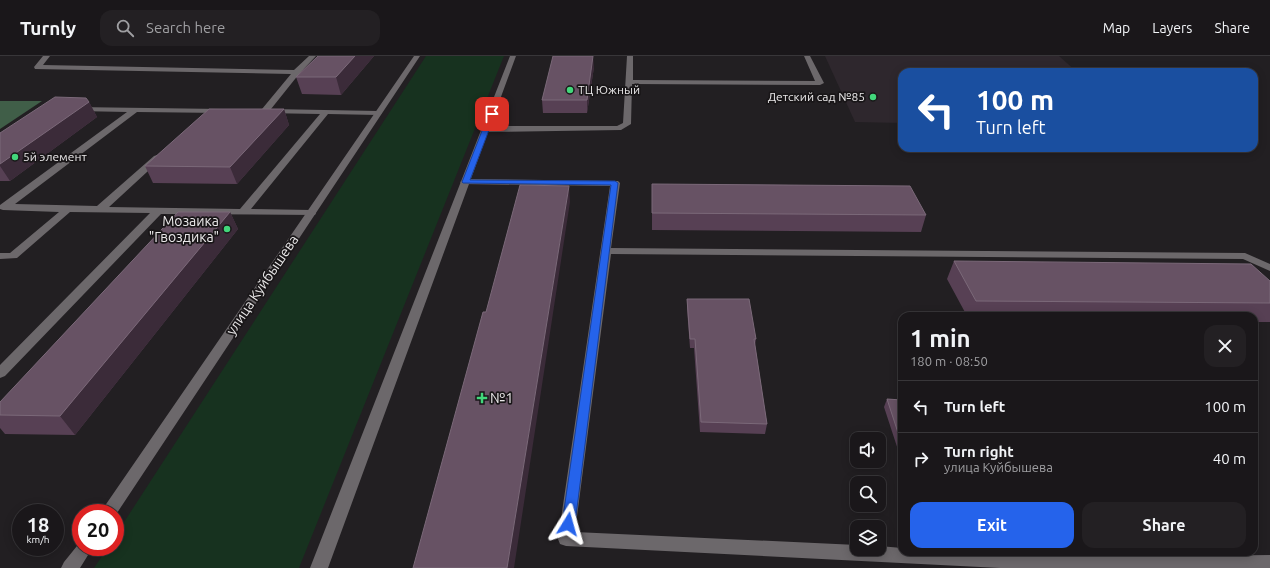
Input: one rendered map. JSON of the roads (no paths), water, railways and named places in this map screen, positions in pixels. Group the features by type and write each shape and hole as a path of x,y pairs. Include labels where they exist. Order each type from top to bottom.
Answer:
{"street":[{"path":"47,56 38,67 296,72"},
{"path":"313,56 296,72 261,111 378,112"},
{"name":"улица Куйбышева","path":"114,504 417,56"},
{"path":"320,568 513,56"},
{"path":"486,128 618,128 627,124 630,56"},
{"path":"629,82 820,83 807,56"},
{"path":"66,109 234,111"},
{"path":"3,207 135,110"},
{"path":"198,121 210,110"},
{"path":"243,212 326,112"},
{"path":"99,210 163,152"},
{"path":"465,182 615,183 566,539 1100,567 1270,563"},
{"path":"3,207 311,213"},
{"path":"0,256 13,256 68,209"},
{"path":"0,373 159,210"},
{"path":"606,251 1246,256 1270,268"},
{"path":"70,568 79,556"}],"place":[{"name":"ТЦ Южный","path":"570,90"},
{"name":"Детский сад №85","path":"873,97"},
{"name":"5й элемент","path":"15,157"},
{"name":"Мозаика \"Гвоздика\"","path":"227,229"},
{"name":"№1","path":"482,398"}]}
